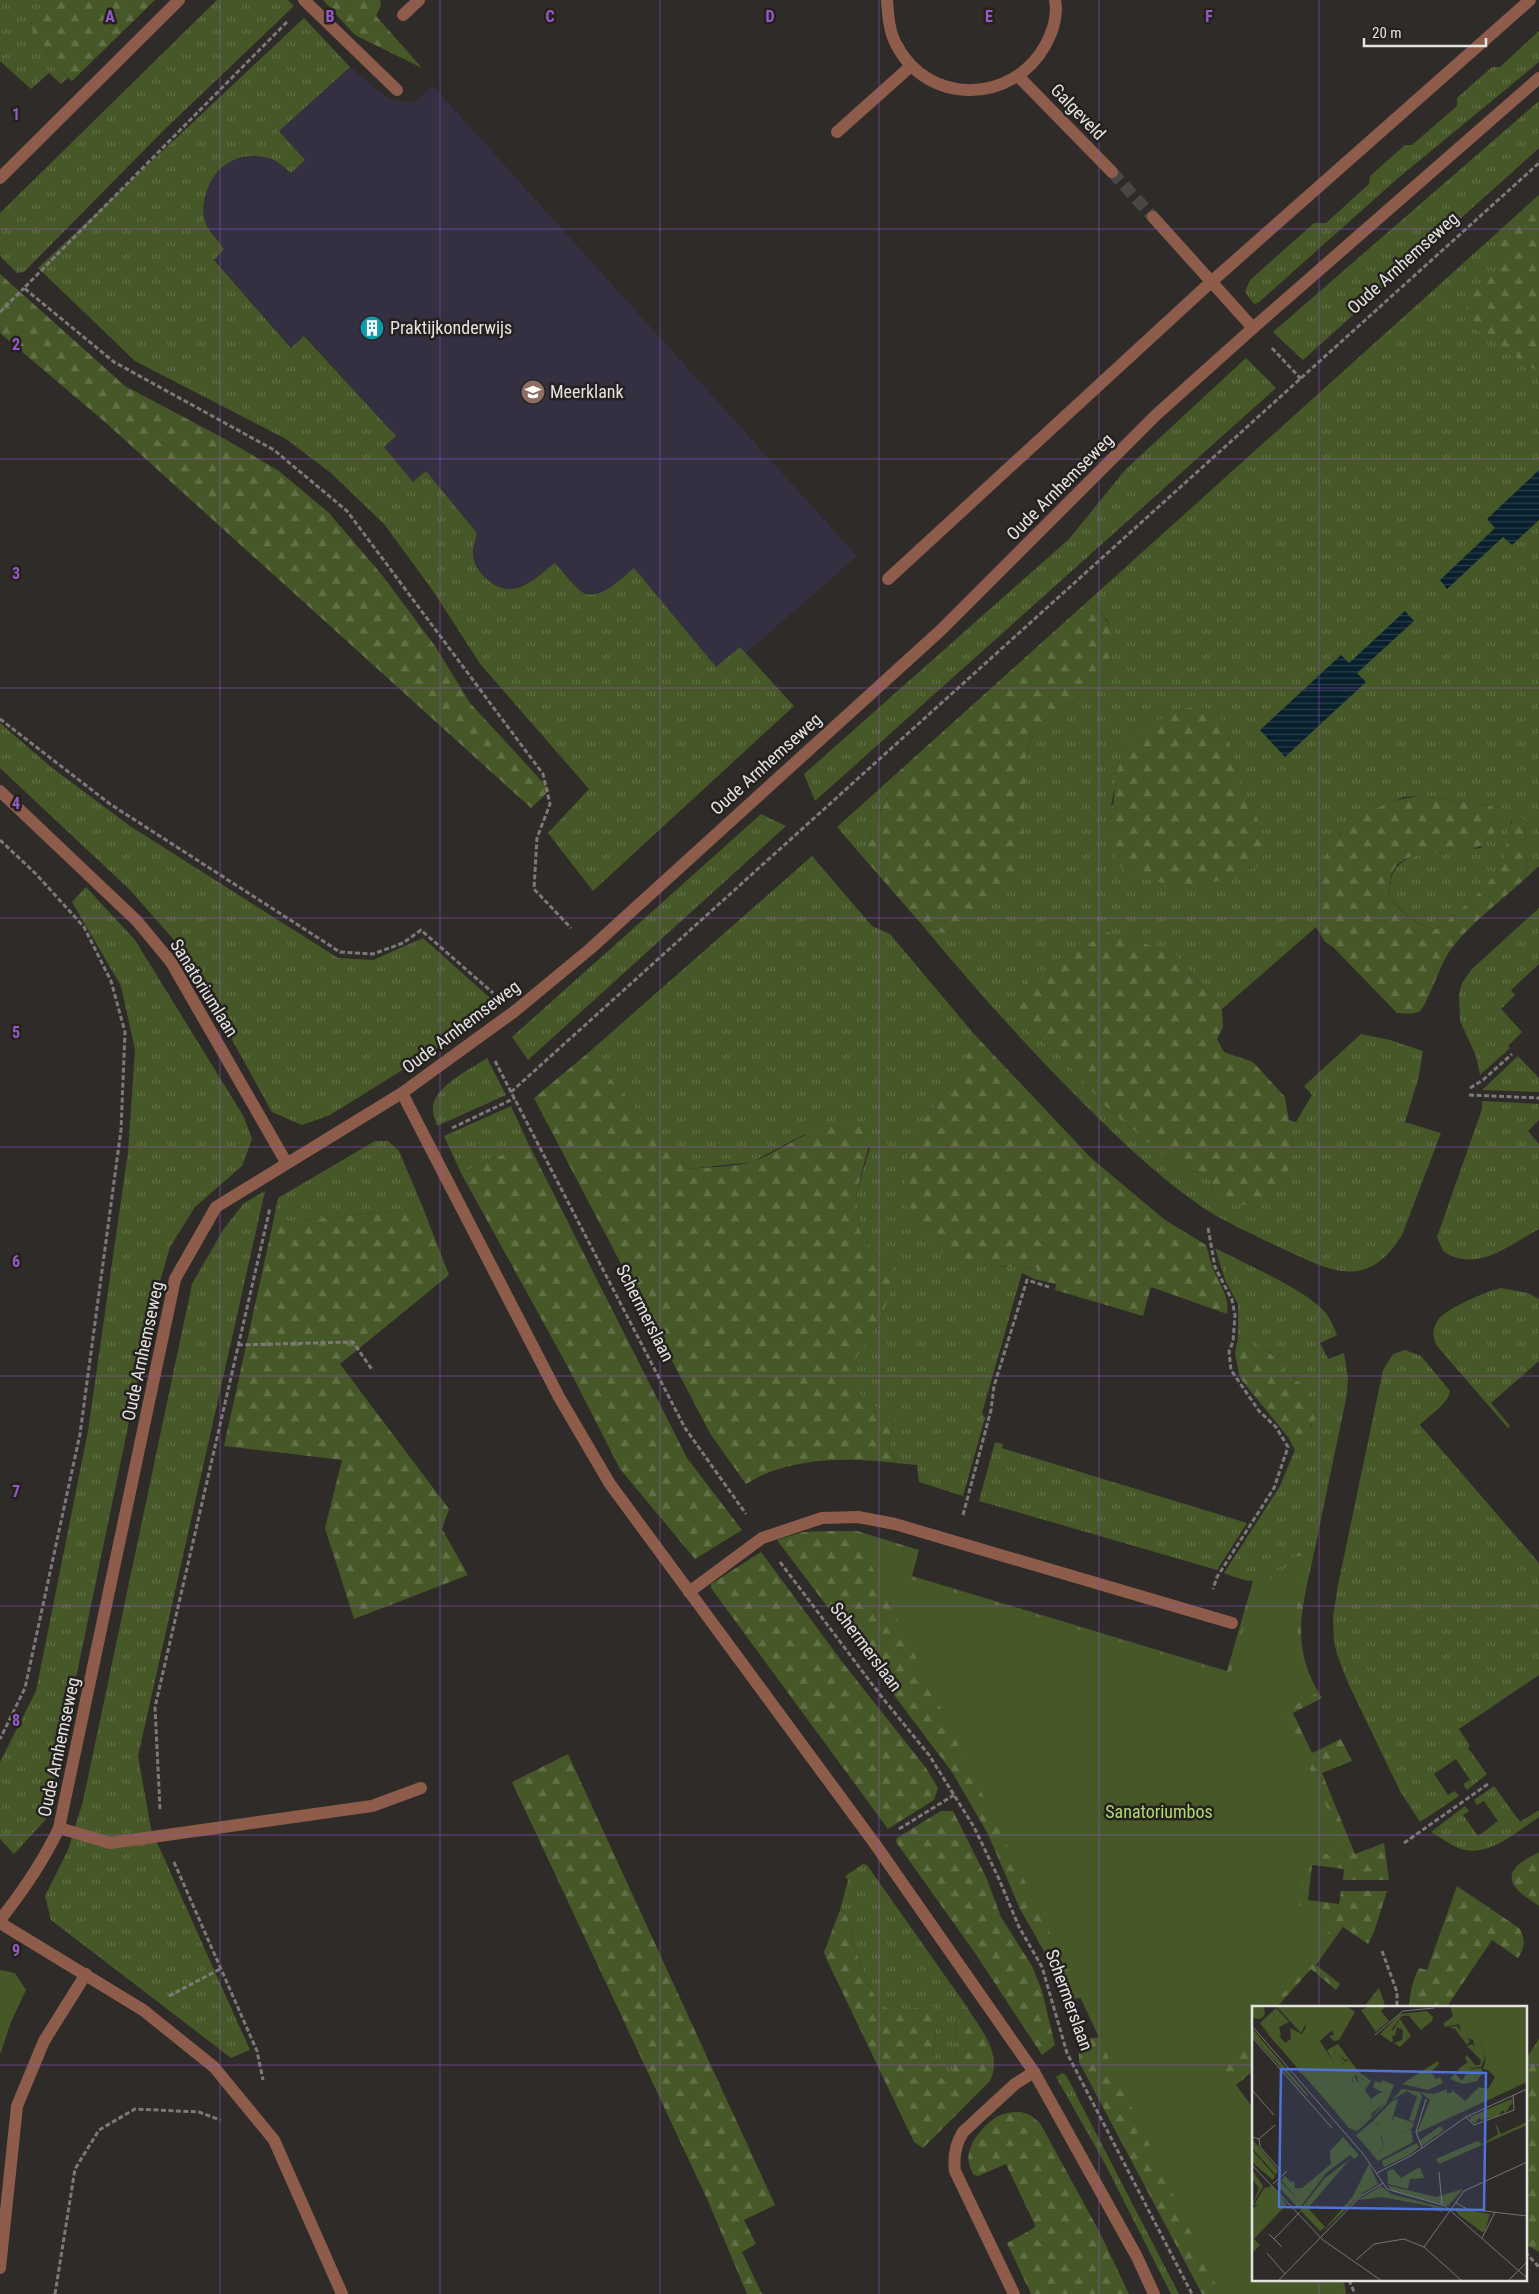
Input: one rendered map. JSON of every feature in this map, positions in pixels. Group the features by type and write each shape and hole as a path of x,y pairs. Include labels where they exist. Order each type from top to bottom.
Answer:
{"street":[{"path":"0,178 179,0"},
{"path":"403,15 419,0"},
{"path":"887,0 888,19 896,44 911,66 935,83 963,91 992,89 1019,76 1039,58 1052,33 1056,6 1055,0"},
{"path":"888,579 1211,282 1530,0"},
{"path":"305,1 397,90"},
{"path":"837,132 911,66"},
{"name":"Galgeveld","path":"1019,76 1112,172"},
{"name":"Oude Arnhemseweg","path":"0,1922 27,1887 46,1856 59,1828 175,1279 216,1206 402,1093 515,1011 590,949 941,630 1156,415 1539,78"},
{"path":"1153,217 1253,328"},
{"name":"Sanatoriumlaan","path":"0,791 137,921 171,962 286,1162"},
{"path":"402,1093 559,1397 610,1484 875,1844 1034,2072 1137,2257 1154,2294"},
{"path":"689,1592 762,1538 822,1518 858,1517 895,1524 1232,1623"},
{"path":"59,1828 110,1843 161,1834 372,1806 421,1788"},
{"path":"0,1922 143,2010 214,2067 274,2140 342,2294"},
{"path":"0,2268 18,2106 44,2041 86,1974"},
{"path":"1014,2294 955,2172 954,2161 958,2141 963,2132 1015,2084 1034,2072"}],"path":[{"path":"0,312 305,1"},
{"name":"Oude Arnhemseweg","path":"511,1092 1539,163"},
{"path":"24,288 114,362 274,450 347,511 542,774 550,804 537,838 534,889 590,949"},
{"path":"1253,328 1301,379"},
{"path":"0,719 110,804 340,952 373,954 403,943 421,930 515,1011"},
{"path":"0,840 36,874 84,927 111,981 124,1032 121,1130 80,1434 24,1688 0,1739"},
{"name":"Schermerslaan","path":"482,1036 685,1428 762,1538 881,1696 929,1755 974,1827 1000,1879 1019,1927 1042,1967 1068,2053 1192,2294"},
{"path":"1470,1088 1483,1080 1512,1054"},
{"path":"1469,1095 1539,1098"},
{"path":"426,1140 515,1098"},
{"path":"264,2086 257,2051 194,1904 161,1834 156,1708 271,1204"},
{"path":"1205,1615 1217,1577 1274,1488 1288,1447 1276,1427 1259,1411 1231,1370 1229,1351 1233,1342 1235,1315 1232,1300 1215,1267 1208,1228"},
{"path":"957,1542 991,1410 994,1386 1027,1280 1049,1287"},
{"path":"238,1345 353,1342 373,1371"},
{"path":"1404,1843 1488,1784"},
{"path":"875,1844 954,1796"},
{"path":"1382,1951 1397,1992 1398,2006"},
{"path":"143,2010 222,1968"},
{"path":"55,2294 75,2169 98,2130 135,2109 199,2112 224,2121"},
{"path":"1526,2253 1539,2267"},
{"path":"1350,2282 1355,2294"}],"shaded area":[{"name":"Meerklank","path":"350,67 387,98 413,103 433,86 857,556 746,653 740,647 716,668 634,568 607,590 594,594 581,592 555,564 526,584 512,589 500,587 489,581 479,572 473,553 477,533 426,472 413,482 384,447 396,436 305,336 292,348 214,259 224,249 206,224 203,212 209,181 219,167 233,160 249,157 267,157 278,162 291,173 305,160 278,131"}],"green space":[{"path":"0,0 44,0 30,26 55,66 68,78 61,84 49,73 31,89 0,61"},
{"path":"44,0 155,0 72,81 55,66 30,26"},
{"path":"217,0 288,0 294,6 165,129 24,272 17,273 0,256 0,213"},
{"path":"323,0 380,0 381,6 376,16 422,68 355,35"},
{"path":"304,18 350,67 279,131 305,160 291,173 271,159 247,156 229,162 215,175 209,184 203,209 208,227 224,249 214,260 291,348 304,336 396,436 384,447 413,482 426,471 477,533 473,550 474,559 480,572 491,583 505,588 518,588 535,579 555,563 579,590 586,594 593,594 601,592 616,583 634,568 716,667 740,647 794,706 593,891 548,833 589,789 481,665 431,588 384,524 331,473 286,439 135,361 38,268"},
{"path":"1539,31 1539,62 1397,179 1258,303 1254,304 1245,292 1250,280 1314,223 1326,223 1369,184 1370,176 1405,145 1412,145 1457,106 1457,98 1492,67 1500,67"},
{"path":"1539,101 1539,148 1303,360 1273,332"},
{"path":"1539,195 1539,866 1527,877 1525,820 1511,821 1504,859 1484,888 1438,929 1418,923 1390,899 1390,881 1396,869 1406,860 1419,855 1481,848 1492,806 1422,796 1404,797 1378,808 1340,834 1317,884 1325,942 1316,927 1222,1009 1174,953 1021,1025 1058,1053 1108,1109 1173,1163 1187,1171 1202,1172 1211,1179 1213,1193 1293,1146 1288,1120 1296,1122 1312,1095 1304,1086 1361,1034 1390,1040 1423,1051 1419,1076 1405,1122 1441,1133 1402,1235 1388,1253 1375,1265 1360,1270 1346,1271 1330,1269 1314,1263 1232,1224 1205,1209 1169,1183 1072,1092 996,1011 923,926 945,934 1026,761 1031,738 1052,722 1102,676 1118,641 1107,620 1088,601","holes":["1224,720 1237,774 1259,822 1111,805 1124,746"]},
{"path":"1539,195 1539,371 1527,365 1470,325 1466,310 1469,294 1487,281 1496,270 1499,256 1497,233"},
{"path":"0,274 125,386 225,439 279,471 329,513 382,575 435,646 470,703 550,790 531,808 106,423 0,333"},
{"path":"1246,358 1276,388 815,801 804,774 1069,539 1126,469"},
{"path":"1088,601 1109,624 1118,641 1102,676 1052,722 1031,738 1026,761 1022,868 1007,886 960,925 945,934 923,926 862,856 897,773"},
{"path":"1205,707 1224,720 1237,773 1259,822 1266,851 1257,867 1202,886 1169,884 1125,875 1109,844 1116,777 1124,746 1155,721 1187,708"},
{"path":"0,723 51,767 130,826 338,958 373,960 423,938 499,1006 454,1038 330,1115 302,1125 272,1112 182,949 130,890 0,768"},
{"path":"897,773 862,856 837,827"},
{"path":"1422,796 1492,806 1496,813 1497,822 1496,828 1487,842 1472,849 1415,856 1400,862 1391,876 1390,899 1411,919 1424,926 1438,929 1474,898 1503,861 1508,832 1512,821 1516,817 1523,817 1525,820 1527,877 1476,922 1449,952 1423,1008 1418,1012 1397,1013 1333,947 1325,942 1317,888 1322,864 1330,848 1341,834 1370,812 1387,804"},
{"path":"761,814 786,826 528,1060 512,1037"},
{"path":"812,856 872,926 890,934 974,1034 963,1069 923,1121 992,1266 1037,1268 1034,1279 1022,1273 982,1413 985,1418 963,1496 919,1482 917,1465 896,1463 890,1446 895,1417 869,1403 854,1389 854,1360 882,1317 892,1268 874,1251 860,1231 856,1194 870,1148 803,1135 752,1162 689,1169 588,1053"},
{"path":"86,887 135,940 244,1117 252,1139 242,1166 195,1207 170,1247 153,1306 47,1818 14,1854 0,1839 0,1762 36,1691 88,1431 128,1152 135,1050 121,986 72,902"},
{"path":"1539,908 1539,964 1511,990 1515,995 1501,1009 1522,1032 1508,1046 1510,1048 1480,1075 1476,1056 1460,1021 1459,994 1462,983 1472,969"},
{"path":"1108,932 1174,953 1222,1009 1223,1027 1217,1039 1224,1052 1253,1062 1285,1097 1293,1146 1291,1167 1262,1200 1243,1205 1229,1204 1213,1193 1211,1179 1202,1172 1187,1171 1173,1163 1108,1109 1058,1053 1021,1025 1018,987"},
{"path":"974,1034 1091,1158 1165,1220 1206,1245 1215,1274 1227,1301 1227,1314 1151,1287 1143,1316 1055,1290 1056,1284 1034,1279 1037,1268 992,1266 941,1253 917,1230 905,1205 907,1156 923,1121 963,1069"},
{"path":"588,1053 689,1169 751,1162 830,1124 846,1122 861,1124 872,1134 856,1194 860,1231 874,1251 892,1268 892,1285 882,1317 854,1361 854,1389 869,1403 895,1417 890,1446 896,1463 858,1460 819,1461 780,1468 746,1484 711,1435 534,1098"},
{"path":"1518,1056 1539,1078 1539,1092 1482,1090"},
{"path":"487,1058 506,1095 437,1126 433,1111 438,1095 453,1080"},
{"path":"1482,1101 1539,1104 1539,1120 1528,1131 1539,1144 1539,1229 1492,1255 1468,1260 1455,1257 1443,1251 1437,1237 1482,1109"},
{"path":"511,1106 528,1143 461,1173 444,1136"},
{"path":"375,1141 388,1141 399,1151 423,1208 273,1223 278,1198"},
{"path":"528,1143 687,1458 742,1530 695,1559 620,1469 569,1369 461,1173"},
{"path":"265,1191 138,1756 151,1829 250,2050 231,2058 51,1920 45,1896 68,1850 83,1801 192,1284 223,1230 244,1203"},
{"path":"423,1208 449,1275 340,1364 449,1509 442,1529 468,1575 354,1619 325,1528 342,1460 224,1446 273,1223"},
{"path":"1215,1248 1285,1284 1321,1308 1329,1317 1337,1335 1320,1343 1328,1359 1344,1353 1348,1377 1347,1394 1314,1553 1300,1550 1280,1569 1255,1581 1243,1580 1224,1573 1280,1486 1299,1440 1312,1425 1299,1381 1280,1367 1270,1352 1238,1338 1238,1304 1226,1282"},
{"path":"1501,1288 1528,1293 1539,1299 1539,1361 1491,1403 1510,1426 1508,1428 1437,1346 1433,1333 1438,1320 1449,1311"},
{"path":"1238,1338 1259,1346 1270,1353 1280,1366 1309,1393 1314,1405 1314,1418 1310,1428 1295,1450 1288,1437 1240,1378 1235,1354"},
{"path":"1405,1350 1421,1356 1450,1391 1446,1401 1420,1425 1539,1563 1539,1675 1459,1729 1470,1746 1468,1748 1487,1774 1467,1790 1463,1784 1470,1780 1456,1759 1434,1774 1448,1795 1455,1791 1459,1796 1420,1822 1400,1791 1348,1683 1334,1642 1333,1616 1383,1370 1393,1354"},
{"path":"995,1442 1003,1444 1002,1448 1247,1523 1217,1570 979,1501"},
{"name":"Sanatoriumbos","path":"857,1531 919,1550 912,1576 1227,1671 1253,1581 1279,1569 1300,1550 1314,1553 1301,1627 1305,1662 1322,1698 1293,1713 1312,1753 1341,1739 1352,1761 1322,1773 1355,1854 1384,1843 1389,1880 1343,1880 1344,1869 1312,1865 1308,1900 1339,1904 1341,1891 1387,1891 1374,1932 1368,1944 1343,1927 1316,1965 1340,1984 1336,1990 1311,1969 1278,2006 1252,2006 1252,2072 1236,2085 1252,2107 1252,2282 1344,2282 1346,2294 1202,2294 1079,2062 1079,2046 1091,2038 1117,2036 1089,1997 1071,1999 1064,1994 1044,1951 1020,1909 988,1834 952,1772 777,1540 803,1532"},
{"name":"Sanatoriumbos","path":"855,1532 918,1553 910,1579 1230,1675 1256,1586 1276,1576 1297,1556 1309,1557 1296,1611 1300,1653 1316,1694 1284,1710 1348,1855 1305,1853 1299,1905 1338,1913 1317,1955 1272,2006 1252,2006 1252,2028 1219,2064 1252,2109 1252,2282 1344,2282 1343,2294 1220,2294 1047,1927"},
{"path":"761,1552 843,1663 926,1768 938,1788 934,1800 888,1829 711,1588 711,1584"},
{"path":"568,1754 775,2205 744,2220 756,2244 742,2252 762,2294 747,2294 708,2201 512,1782"},
{"path":"1494,1786 1520,1822 1539,1810 1539,1817 1505,1840 1486,1849 1476,1851 1457,1847 1431,1832 1465,1806 1469,1811 1463,1815 1478,1836 1498,1821 1484,1801 1477,1805 1474,1800"},
{"path":"941,1811 953,1811 986,1877 1001,1917 1032,1966 1042,1991 1055,2045 1042,2055 975,1953 896,1842 897,1838"},
{"path":"1539,1852 1539,1906 1518,1890 1514,1885 1512,1873 1518,1865"},
{"path":"863,1864 867,1865 967,2007 958,2021 952,2071 942,2079 933,2060 937,2019 921,2007 895,2013 881,2005 867,1983 853,1942 848,1917 840,1910 848,1880 845,1876"},
{"path":"1457,1886 1519,1928 1523,1936 1524,1943 1518,1958 1492,1940 1447,2006 1409,2006 1411,1992 1419,1968 1427,1970"},
{"path":"840,1910 848,1917 853,1942 867,1983 881,2005 895,2012 934,2006 937,2019 933,2060 942,2079 952,2071 958,2021 967,2007 989,2042 994,2061 990,2081 923,2148 914,2142 826,1958 824,1952"},
{"path":"0,1970 15,1973 26,1990 11,2022 0,2055"},
{"path":"1379,1988 1385,2006 1365,2006"},
{"path":"1539,2039 1539,2252 1526,2245 1526,2058"},
{"path":"1062,2073 1066,2075 1179,2294 1171,2294 1104,2162 1056,2077"},
{"path":"1021,2112 1030,2115 1040,2123 1099,2231 1129,2294 1031,2294 1007,2243 1034,2228 1035,2225 1006,2164 978,2176 974,2175 968,2157 972,2143 981,2130 992,2120 1001,2115"}],"water":[{"path":"1539,470 1539,520 1512,545 1503,537 1447,589 1440,580 1495,528 1487,519"},
{"path":"1405,611 1414,621 1357,673 1366,682 1285,757 1260,730 1341,655 1349,663"}],"tunnel":[{"path":"1112,172 1153,217"}],"place":[{"name":"Praktijkonderwijs","path":"372,328"},
{"name":"Meerklank","path":"533,392"}]}
